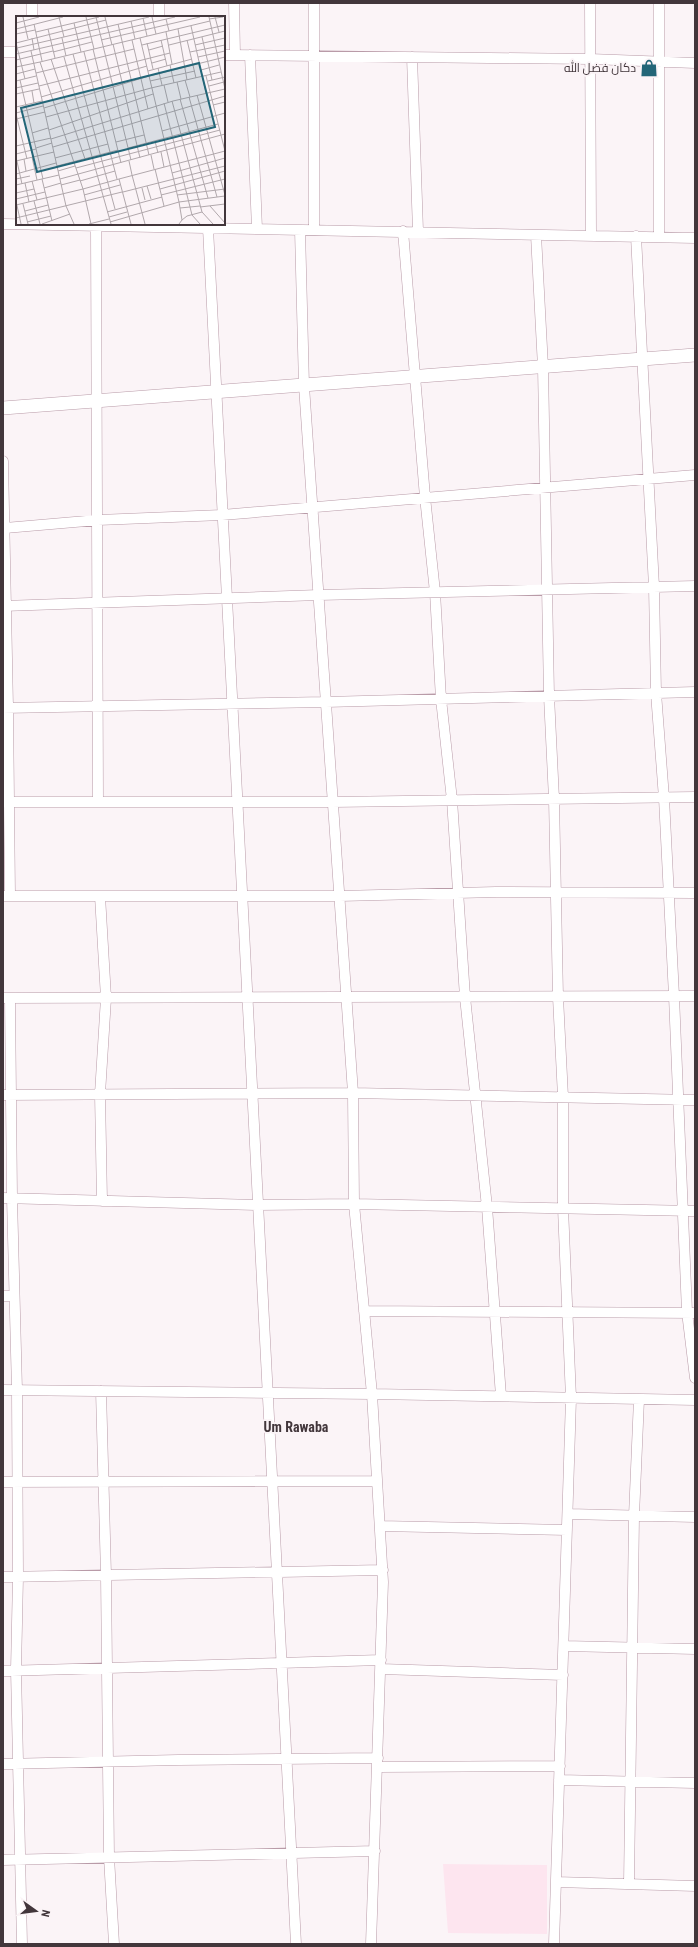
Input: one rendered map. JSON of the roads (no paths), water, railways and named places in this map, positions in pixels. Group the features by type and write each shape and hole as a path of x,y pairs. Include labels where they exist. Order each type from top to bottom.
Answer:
{"main road":[{"path":"3,408 695,355"}],"street":[{"path":"32,3 32,16"},
{"path":"159,3 159,16"},
{"path":"234,3 235,55"},
{"path":"314,3 314,230"},
{"path":"590,3 590,236"},
{"path":"659,3 659,237"},
{"path":"3,52 16,52"},
{"path":"225,55 590,59 695,63"},
{"path":"250,55 257,229"},
{"path":"412,57 418,231"},
{"path":"3,224 16,224"},
{"path":"66,225 418,231 695,238"},
{"path":"96,226 98,401 98,802"},
{"path":"208,228 236,802 296,1944"},
{"path":"300,230 304,386 353,1093 354,1204 372,1394 383,1570 372,1944"},
{"path":"403,231 425,497 435,592 441,699 452,800 465,997 487,1206 501,1396"},
{"path":"536,234 543,367 549,696 554,799 558,997 563,1098 563,1208 571,1398 554,1944"},
{"path":"636,236 644,359 654,587 656,693 664,798 674,996 682,1210 695,1378"},
{"path":"3,460 5,528 6,896 340,896 457,892 695,893"},
{"path":"5,528 98,520 222,515 312,506 695,475"},
{"path":"5,606 319,595 695,586"},
{"path":"6,708 326,702 695,692"},
{"path":"5,802 333,802 695,797"},
{"path":"100,896 106,998 100,1094 102,1201"},
{"path":"22,1944 16,1670 18,1577 17,1390 14,1296 7,1198 6,998 695,996"},
{"path":"7,1095 353,1093 695,1100"},
{"path":"7,1198 257,1206 354,1204 695,1210"},
{"path":"3,1296 14,1296"},
{"path":"364,1311 691,1312"},
{"path":"3,1390 372,1394 695,1400"},
{"path":"101,1391 106,1575 109,1857 114,1944"},
{"path":"629,1884 634,1516 638,1399"},
{"path":"3,1482 377,1481"},
{"path":"568,1514 695,1517"},
{"path":"380,1526 567,1530"},
{"path":"3,1577 383,1570"},
{"path":"564,1646 695,1649"},
{"path":"3,1671 281,1663 381,1664 563,1675"},
{"path":"3,1764 286,1759 378,1763 560,1766"},
{"path":"559,1780 695,1783"},
{"path":"3,1860 374,1851"},
{"path":"556,1882 695,1886"}],"place":[{"name":"دكان فضل الله","path":"649,68"}],"district":[{"name":"Um Rawaba","path":"296,1427"}]}
